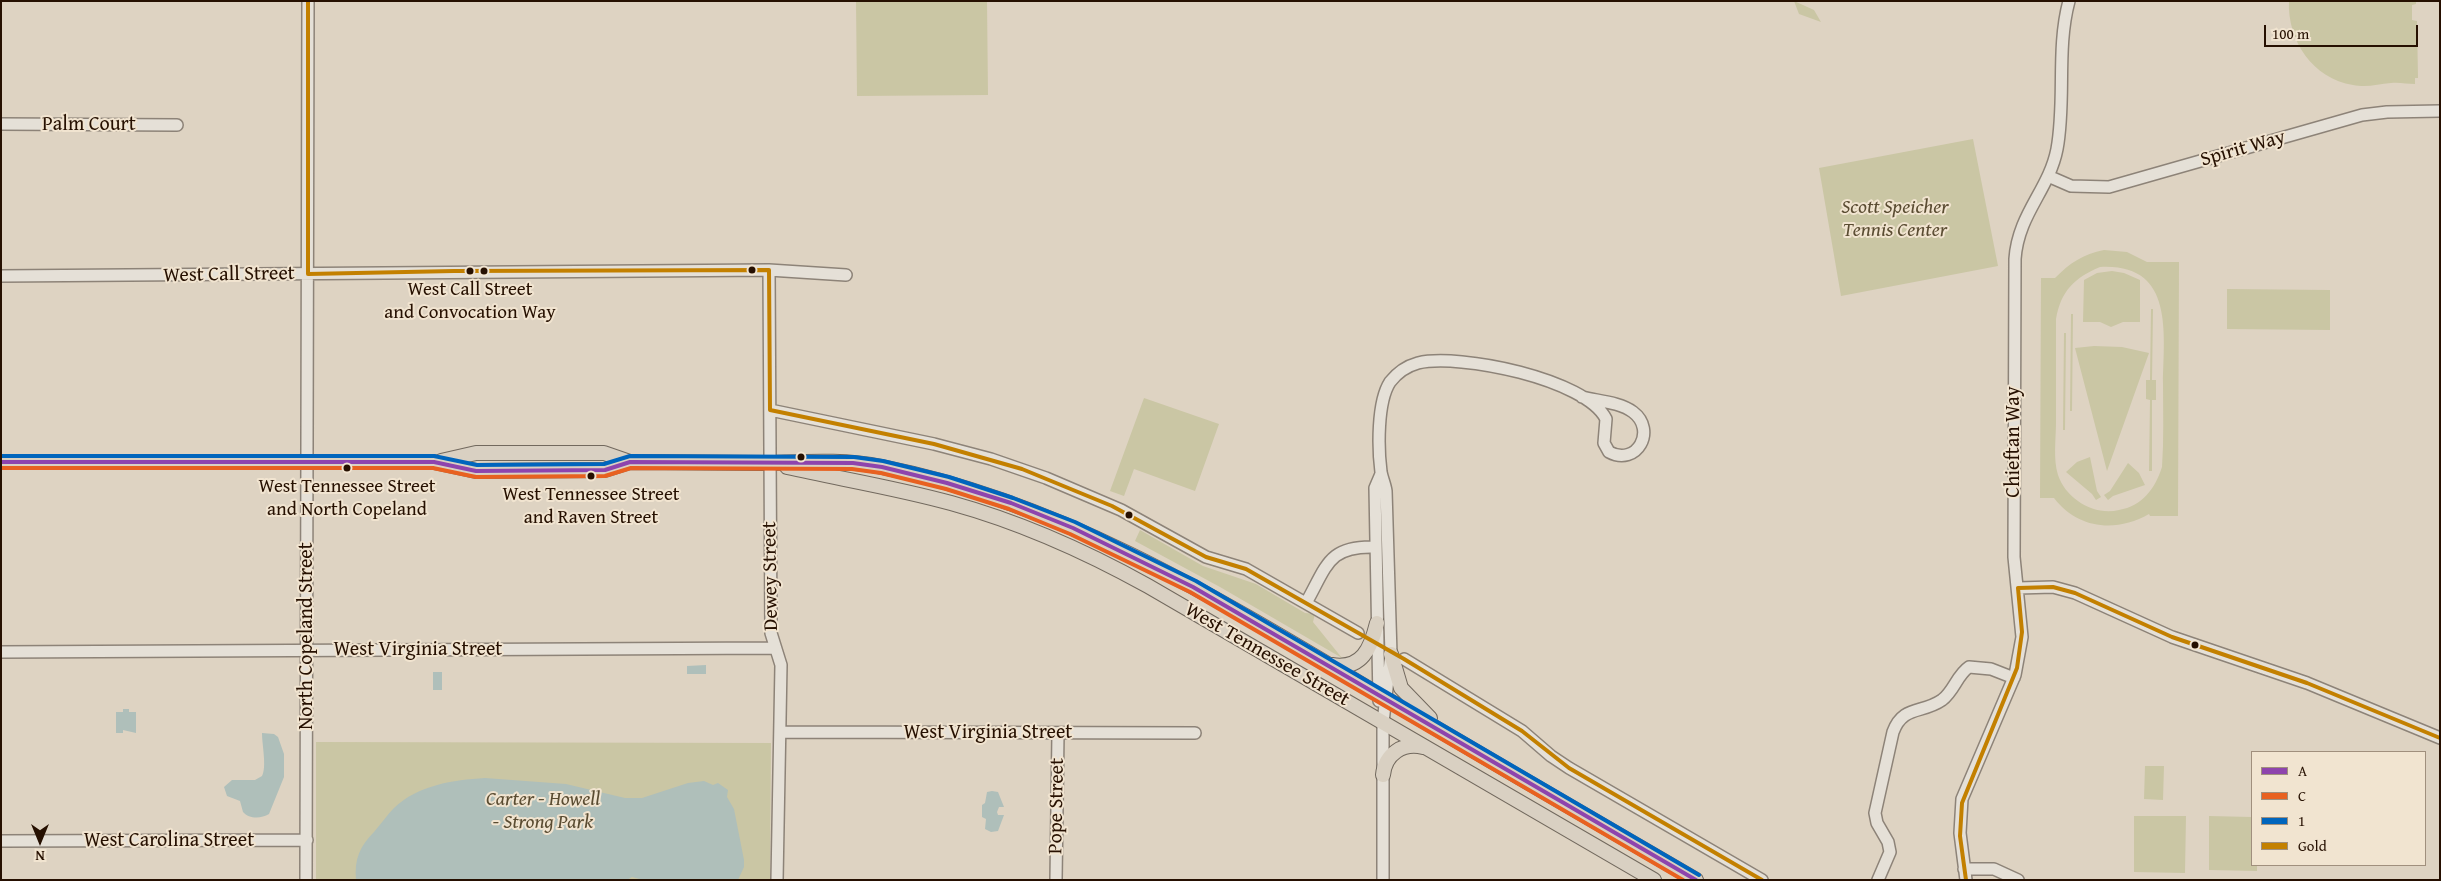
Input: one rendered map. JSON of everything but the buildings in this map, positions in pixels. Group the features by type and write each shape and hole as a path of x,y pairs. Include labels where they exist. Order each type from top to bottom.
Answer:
{"main road":[{"name":"West Tennessee Street","path":"1,462 434,462 476,471 605,470 630,462 842,461 880,466 936,479 1016,505 1077,528 1128,552 1245,615 1696,880"},
{"name":"West Tennessee Street","path":"769,462 944,501 995,516 1047,536 1116,568 1654,880"},
{"path":"1327,664 1343,666 1360,661 1368,651 1377,623"},
{"path":"1398,657 1396,678 1403,691 1446,734"},
{"path":"1383,775 1389,758 1404,746 1415,745 1429,749"}],"street":[{"name":"North Copeland Street","path":"306,880 308,1"},
{"name":"Chieftan Way","path":"1965,874 1960,833 1962,799 2014,678 2022,637 2014,557 2014,259 2023,222 2048,176 2058,141 2063,34 2069,1"},
{"name":"Spirit Way","path":"2048,176 2072,186 2109,188 2362,115 2387,112 2440,111"},
{"name":"Palm Court","path":"1,124 177,125"},
{"name":"West Call Street","path":"1,276 448,271 769,270 846,275"},
{"name":"Dewey Street","path":"769,270 771,633 781,665 777,880"},
{"path":"1382,696 1398,657 1386,491 1381,474 1380,414 1383,398 1395,377 1412,365 1437,361 1498,367 1537,378 1582,397 1620,406 1635,414 1642,423 1644,434 1638,450 1624,456 1607,450 1604,443 1606,423 1604,417 1594,405 1582,397"},
{"path":"770,410 934,444 1033,473 1112,506 1206,557 1246,569 1358,633"},
{"path":"1381,474 1375,488 1377,623 1383,722 1383,880"},
{"path":"1306,603 1329,563 1338,552 1353,547 1376,547"},
{"path":"2018,588 2052,587 2069,591 2163,633 2307,683 2440,738"},
{"name":"West Virginia Street","path":"1,652 775,648"},
{"path":"1398,657 1522,731 1551,756 1570,768 1762,880"},
{"path":"1878,880 1889,858 1890,849 1877,823 1876,809 1892,732 1898,721 1905,714 1937,703 1945,698 1969,667 1991,669 2014,678"},
{"name":"West Virginia Street","path":"781,732 1195,733"},
{"name":"Pope Street","path":"1056,880 1058,733"},
{"name":"West Carolina Street","path":"1,842 307,840"},
{"path":"1965,874 1997,870 2018,880"}],"green space":[{"path":"856,1 987,1 988,95 857,96"},
{"path":"1794,1 1814,10 1821,22 1799,14"},
{"path":"2289,1 2416,1 2416,4 2412,5 2412,20 2417,21 2418,78 2415,78 2415,84 2394,83 2358,86 2326,75 2305,55 2298,43 2290,16"},
{"name":"Scott Speicher Tennis Center","path":"1973,139 1998,266 1841,296 1819,168"},
{"path":"2104,250 2127,252 2147,262 2179,262 2178,516 2150,516 2149,514 2124,524 2098,525 2074,516 2054,498 2040,498 2041,278 2055,278 2077,260","holes":["2100,267 2124,269 2141,276 2153,288 2160,304 2164,342 2162,467 2156,482 2141,500 2127,508 2110,511 2091,508 2074,498 2062,484 2056,469 2056,319 2065,293 2076,281"]},
{"path":"2112,271 2124,273 2140,280 2140,322 2123,322 2111,327 2100,322 2083,322 2084,280 2097,273"},
{"path":"2227,289 2330,290 2330,330 2227,329"},
{"path":"2151,309 2153,309 2152,380 2156,380 2156,400 2152,400 2152,471 2149,471 2150,400 2146,399 2146,380 2150,380"},
{"path":"2071,314 2073,314 2072,411 2070,411"},
{"path":"2064,333 2066,333 2065,430 2063,430"},
{"path":"2094,346 2122,347 2149,353 2107,471 2075,348"},
{"path":"1144,398 1219,424 1195,491 1134,469 1124,496 1110,491"},
{"path":"2090,457 2097,491 2101,497 2096,500 2092,494 2066,472 2077,462"},
{"path":"2128,463 2139,473 2145,485 2113,496 2108,500 2104,495 2110,491"},
{"path":"1140,530 1203,566 1256,584 1305,613 1315,614 1313,622 1342,658 1220,587 1135,541"},
{"name":"Carter - Howell - Strong Park","path":"316,742 771,743 770,880 316,880"},
{"path":"2145,766 2164,766 2163,800 2144,799"},
{"path":"2134,816 2186,816 2185,873 2134,872"},
{"path":"2209,816 2251,817 2251,866 2257,866 2257,871 2209,870"}],"shaded area":[{"path":"706,665 706,674 687,674 687,666"},
{"path":"433,672 442,672 442,690 433,690"},
{"path":"123,709 129,709 129,712 136,712 136,733 123,730 123,733 116,733 116,712 123,712"},
{"path":"262,733 274,734 278,737 284,754 284,777 269,814 255,818 243,812 240,801 227,796 224,787 232,780 255,780 262,776 264,762"},
{"path":"485,778 566,784 625,798 642,798 688,783 704,781 713,785 718,783 728,790 727,797 734,809 744,867 738,880 643,880 632,877 627,880 356,880 356,866 359,853 369,837 403,800 436,785"},
{"path":"987,792 998,792 1004,807 999,807 998,815 1004,815 998,831 991,832 985,829 986,819 982,817 982,805 985,803"}],"transit line":[{"name":"Gold","path":"308,1 308,274 454,271 769,270 770,410 934,444 1022,469 1112,506 1206,557 1246,569 1404,659 1522,731 1569,768 1762,880"},
{"name":"1","path":"1,456 434,456 477,465 604,464 630,456 854,457 883,461 949,477 1013,498 1075,522 1196,581 1699,875"},
{"name":"A","path":"1,462 434,462 476,471 605,470 630,462 853,463 882,467 947,483 1011,503 1073,528 1193,587 1696,880"},
{"name":"C","path":"1,468 433,468 476,477 605,476 631,468 852,469 881,473 946,489 1009,509 1070,534 1190,592 1683,880"},
{"name":"Gold","path":"1966,880 1960,836 1962,803 2017,668 2022,632 2018,588 2053,587 2075,593 2172,637 2307,683 2440,738"}],"place":[{"name":"West Call Street and Convocation Way","path":"470,271"},
{"name":"West Tennessee Street and North Copeland","path":"347,468"},
{"name":"West Tennessee Street and Raven Street","path":"591,476"}]}
